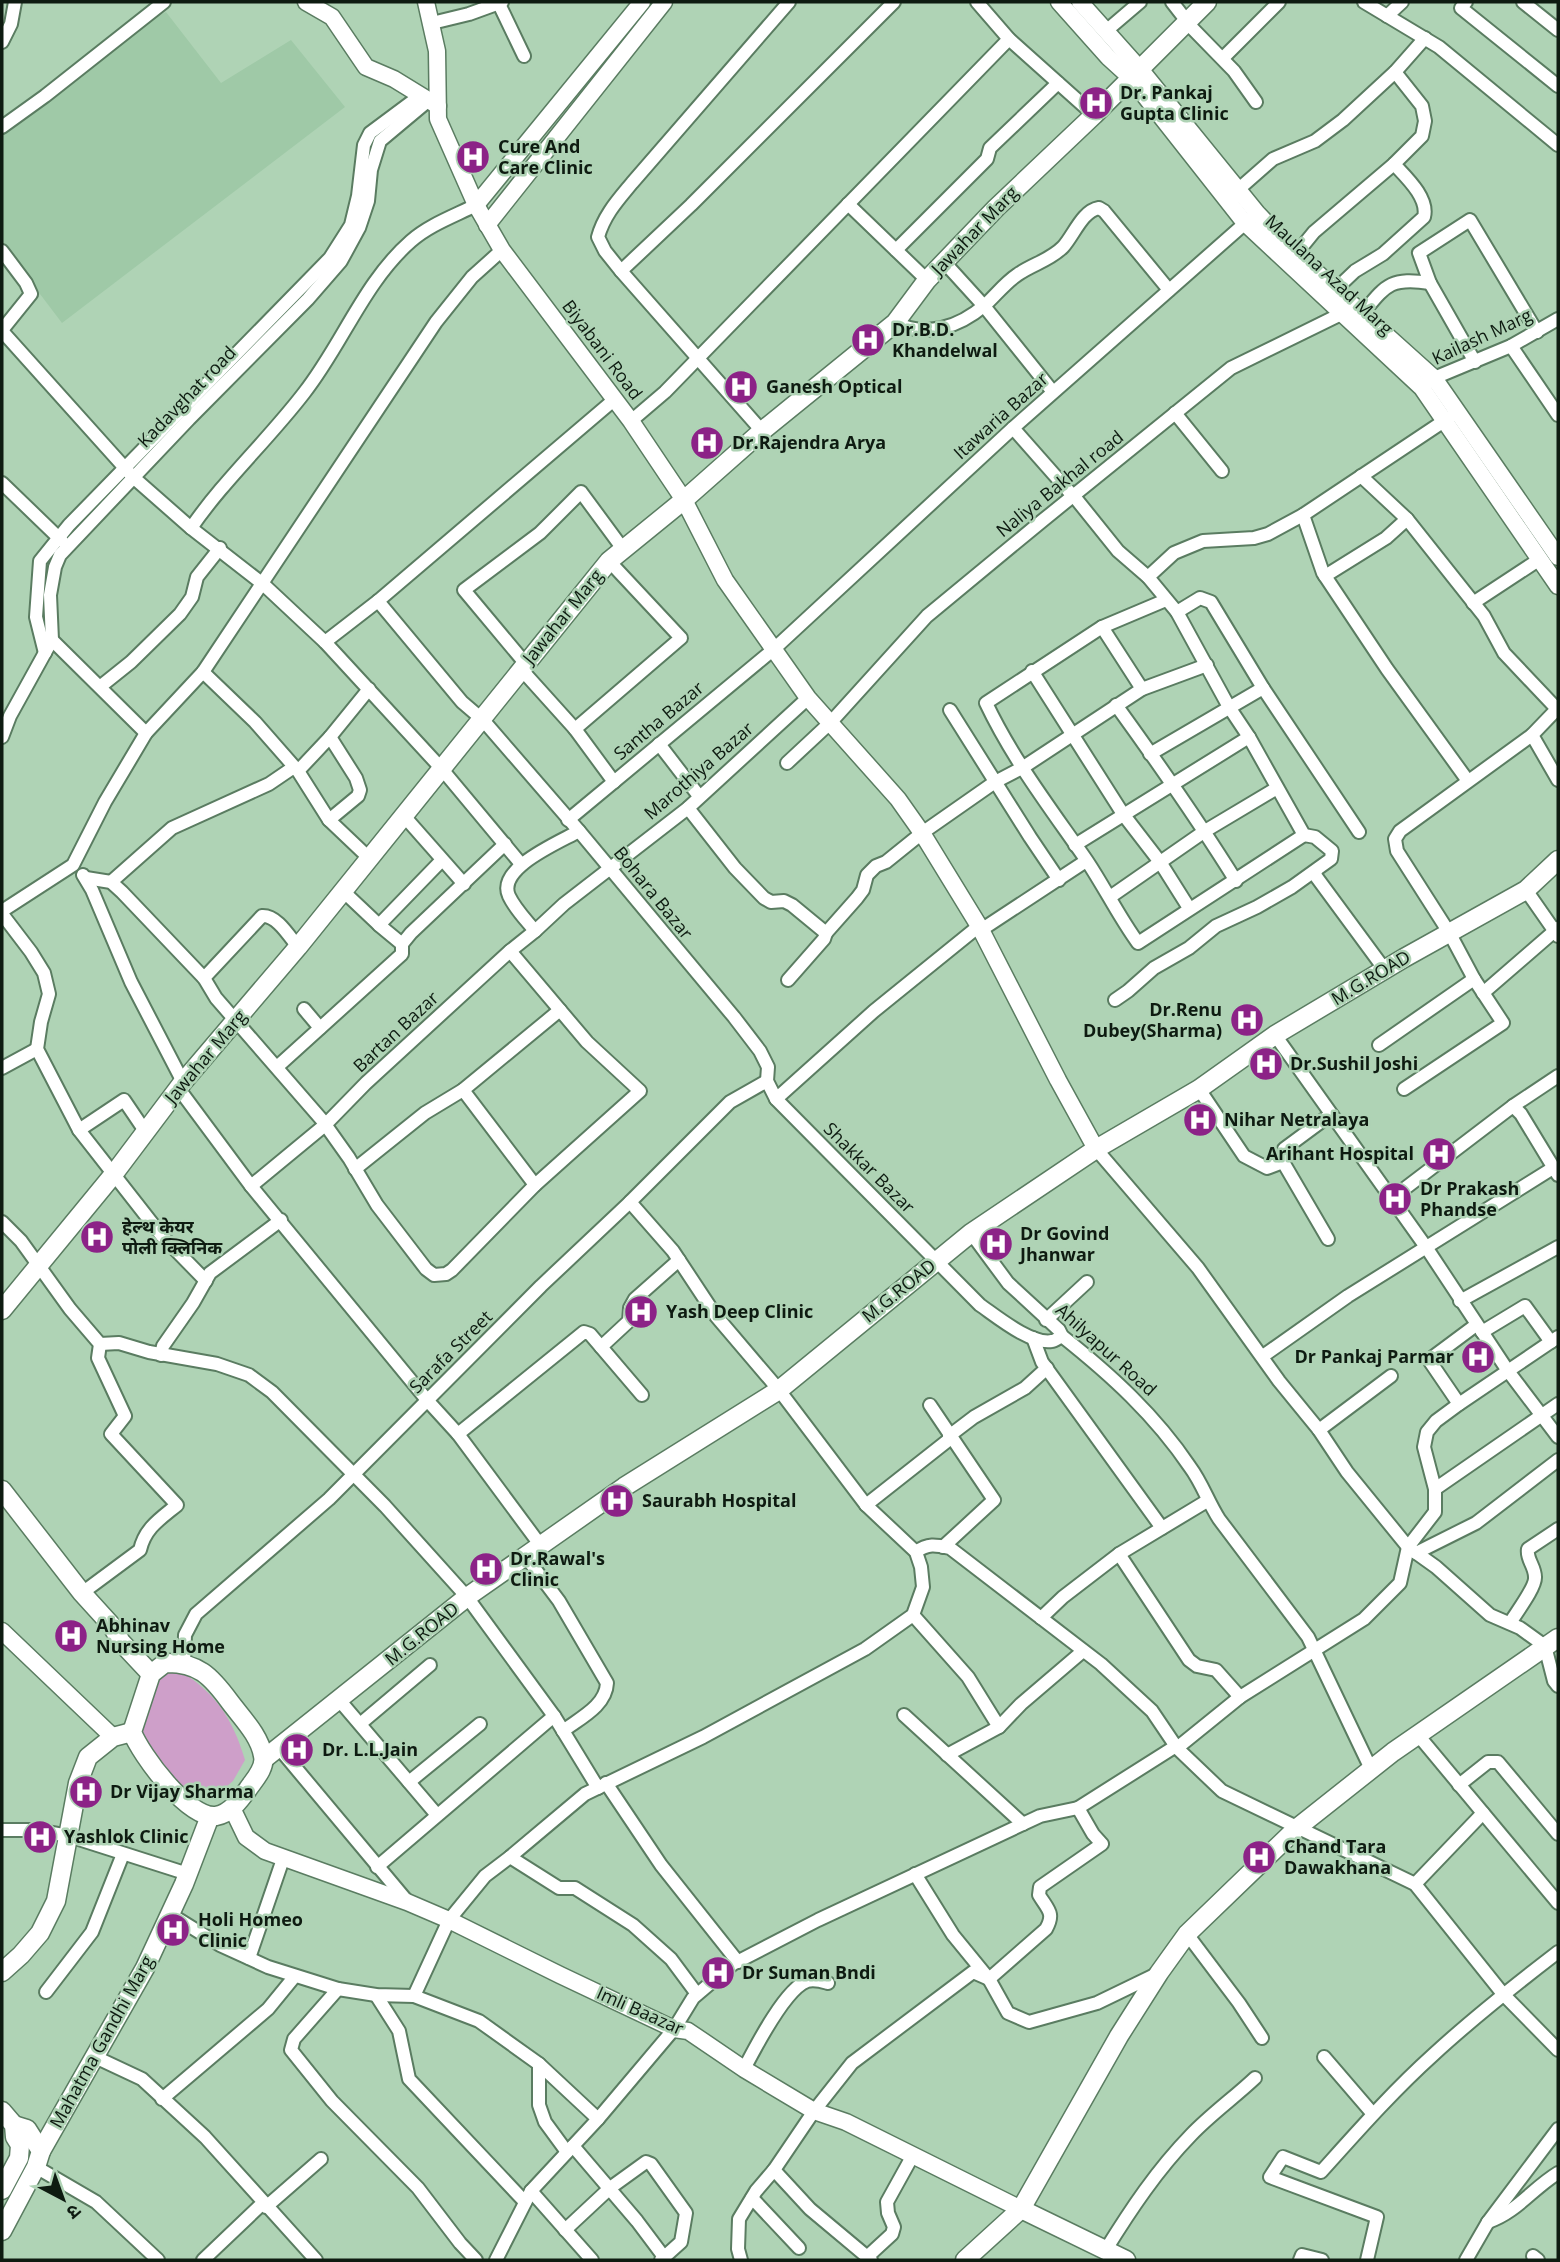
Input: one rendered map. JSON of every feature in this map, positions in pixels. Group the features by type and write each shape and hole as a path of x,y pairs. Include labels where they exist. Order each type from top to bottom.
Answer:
{"main road":[{"name":"Jawahar Marg","path":"2,1310 113,1175 145,1130 298,947 441,768 483,720 523,666 616,555 895,323 927,280 996,208 1207,2"},
{"name":"M.G.ROAD","path":"271,1753 340,1701 467,1597 624,1487 779,1390 971,1233 1096,1149 1199,1089 1275,1035 1526,890 1558,860"},
{"path":"2,1490 82,1593 112,1626 121,1642 151,1674"},
{"path":"2,1507 72,1599 106,1634 121,1642"},
{"path":"965,2260 1021,2209 1119,2036 1187,1934 1297,1828 1371,1769 1551,1642"},
{"path":"184,1662 197,1668 225,1695 258,1741 271,1753 258,1775 232,1808 219,1816 210,1816 189,1805 179,1796 146,1759 132,1732 151,1674 165,1663 184,1662"},
{"path":"2,1972 40,1933 56,1901 78,1783 88,1757 113,1737 132,1732"},
{"name":"Mahatma Gandhi Marg","path":"2,2231 93,2056 145,1968 188,1874 210,1816"},
{"name":"Mahatma Gandhi Marg","path":"2,2111 14,2125 27,2129 38,2159"},
{"path":"4,2186 19,2158 14,2125"},
{"name":"Imli Baazar","path":"1021,2209 1126,2260"}],"street":[{"path":"2,42 11,24 15,2"},
{"path":"2,127 164,2"},
{"path":"306,2 330,9 366,67 394,79 429,100"},
{"name":"Biyabani Road","path":"425,2 437,51 429,100 487,225 502,250 631,421 684,500 725,580 808,698 898,799 922,834 980,928 1096,1149"},
{"path":"191,528 212,498 306,392 385,268 411,241 429,228 476,205 642,2"},
{"path":"487,225 664,2"},
{"path":"762,431 621,271 598,237 610,210 789,2"},
{"path":"621,271 691,205 894,2"},
{"path":"977,2 1009,39 1094,115"},
{"name":"Maulana Azad Marg","path":"1059,2 1108,57 1135,73"},
{"name":"Maulana Azad Marg","path":"1080,2 1106,31 1135,73 1251,218 1341,314 1428,383"},
{"path":"1106,31 1140,2"},
{"path":"1172,2 1185,21 1223,58 1256,102"},
{"path":"1223,58 1279,2"},
{"path":"1364,2 1425,38 1558,145"},
{"path":"1387,16 1402,2"},
{"path":"1466,2 1461,8 1558,86"},
{"path":"432,23 500,3 524,56"},
{"path":"1531,4 1558,30"},
{"path":"1231,195 1273,159 1315,141 1343,120 1395,72 1425,38"},
{"path":"631,421 665,392 1009,39"},
{"path":"1296,254 1314,232 1394,164 1422,136 1425,121 1422,106 1395,72"},
{"path":"897,250 987,159 990,148 1058,83"},
{"name":"Kadavghat road","path":"63,542 308,299 341,261 359,228 368,201 371,170 380,141 429,100"},
{"path":"1335,290 1354,271 1383,254 1424,217 1426,211 1422,200 1394,164"},
{"path":"848,204 927,280"},
{"path":"895,323 913,331 941,328 962,319 984,306 1018,273 1038,265 1058,251 1088,214 1099,208 1169,290"},
{"name":"Maulana Azad Marg","path":"1251,218 1296,254 1362,314 1428,383 1558,557"},
{"name":"Itawaria Bazar","path":"774,649 1013,428 1251,218"},
{"path":"1475,362 1430,282 1419,253 1470,220 1537,332"},
{"path":"206,1281 162,1236 79,1130 37,1049 49,994 44,973 2,912 73,865 105,802 146,733 203,672 436,322 472,277 502,250"},
{"path":"2,251 31,293 2,331 130,473 191,528 263,584 325,642 441,768 521,864"},
{"path":"944,262 984,306 1053,392"},
{"path":"1362,314 1385,286 1405,280 1430,282"},
{"name":"Naliya Bakhal road","path":"787,763 831,722 927,616 1175,413 1231,368 1341,314"},
{"name":"Kailash Marg","path":"1428,383 1511,346 1558,319"},
{"path":"1511,346 1558,415"},
{"path":"325,642 378,601 615,399"},
{"path":"1175,413 1222,471"},
{"path":"1148,577 1174,553 1189,546 1203,541 1254,538 1268,534 1303,515 1452,416"},
{"name":"Maulana Azad Marg","path":"1452,416 1558,586"},
{"path":"1013,428 1118,551 1148,577 1177,612 1304,835"},
{"path":"1361,476 1407,519 1484,616 1504,653 1558,708 1532,735 1400,831 1395,845 1503,1023 1404,1089"},
{"path":"2,483 63,542"},
{"path":"575,729 681,638 616,555 581,492 541,533 464,590 614,782"},
{"path":"1303,515 1325,576 1387,669 1468,781"},
{"path":"1325,576 1386,538 1407,519"},
{"path":"2,737 10,716 52,640 50,595 63,542"},
{"path":"45,653 36,617 40,561 63,542"},
{"path":"101,687 180,614 192,597 197,577 220,548"},
{"path":"1473,603 1540,559"},
{"path":"1177,612 1200,598 1212,602 1263,688 1359,832"},
{"path":"1115,1000 1154,968 1189,948 1216,926 1257,907 1331,859 1332,851 1315,837 1304,835 1138,943 1002,737 986,703 1102,627 1166,600"},
{"name":"Bohara Bazar","path":"378,601 462,702 483,720 579,831 760,1051 768,1067 767,1081 776,1100"},
{"path":"1102,627 1142,689"},
{"path":"52,640 146,733"},
{"name":"Santha Bazar","path":"568,820 774,649"},
{"path":"788,980 857,898 863,890 867,875 876,866 886,862 995,782 1022,768 1142,689 1207,665"},
{"path":"1032,671 1123,814 1160,863 1189,908"},
{"path":"203,672 255,722 296,769 329,820 369,858"},
{"path":"1150,754 1263,688"},
{"path":"111,882 172,828 296,769 330,737 369,689"},
{"name":"Marothiya Bazar","path":"564,904 688,808 808,698"},
{"path":"1116,705 1173,782 1236,881"},
{"path":"950,710 1059,880"},
{"path":"1532,735 1558,780"},
{"path":"329,820 358,796 360,790 356,778 330,737"},
{"path":"1075,845 1249,737"},
{"path":"659,744 699,796"},
{"path":"1110,897 1205,831 1277,788"},
{"path":"688,808 735,868 764,898 792,905 826,933"},
{"path":"404,816 464,884"},
{"path":"535,932 509,896 508,882 521,864 579,831"},
{"path":"276,1067 402,954 402,944 411,933 505,844"},
{"path":"379,925 442,860"},
{"path":"776,1100 874,1011 980,928 1086,861"},
{"path":"73,865 86,878 131,982 181,1086 251,1186 458,1434 541,1546"},
{"path":"1316,870 1315,875 1385,970"},
{"path":"86,878 111,882 205,978 216,998 325,1125 377,1205 426,1269 434,1275 446,1274 452,1270 535,1185 640,1091 587,1042 510,951"},
{"path":"1483,993 1557,932 1526,890"},
{"path":"343,891 402,944"},
{"name":"Bartan Bazar","path":"251,1186 325,1125 366,1083 564,904"},
{"path":"205,978 262,916 269,916 274,920 298,947"},
{"path":"1379,1045 1474,979"},
{"path":"304,1009 320,1028"},
{"path":"355,1169 425,1113 463,1090 560,1010"},
{"path":"1275,1035 1426,1247 1508,1371 1558,1437"},
{"path":"2,1068 37,1049"},
{"path":"1391,1199 1513,1106 1558,1076"},
{"name":"Sarafa Street","path":"184,1662 185,1635 196,1615 329,1499 730,1102 767,1081"},
{"path":"1199,1089 1244,1156 1267,1168 1283,1163"},
{"path":"463,1090 535,1185"},
{"path":"79,1130 124,1100 145,1130"},
{"name":"Shakkar Bazar","path":"776,1100 980,1305 1033,1338"},
{"path":"1263,1356 1348,1296 1556,1171 1521,1114 1513,1106"},
{"path":"1328,1239 1283,1163 1284,1149 1330,1115"},
{"path":"1096,1149 1198,1268 1362,1491 1412,1550 1436,1567 1490,1615 1551,1642 1554,1681 1558,1686"},
{"path":"414,1996 449,1920 485,1876 585,1794 703,1737 865,1649 913,1615 923,1587 916,1552 866,1505 779,1390 716,1316 679,1260 630,1202"},
{"path":"161,1354 163,1346 210,1273 281,1220"},
{"path":"2,1222 21,1241 70,1309 100,1344 98,1357 125,1416 111,1434 177,1505 148,1529 142,1538 140,1550 82,1593"},
{"name":"Ahilyapur Road","path":"971,1233 1008,1283 1059,1330 1062,1336 1109,1373 1142,1406 1193,1470 1207,1501 1308,1637 1312,1651 1331,1682 1371,1769"},
{"path":"1460,1301 1558,1247"},
{"path":"601,1347 629,1321 630,1308 635,1299 679,1260"},
{"path":"1046,1320 1087,1282"},
{"path":"496,2260 528,2197 674,2029 697,1994 738,1962 818,1920 1040,1816 1078,1808 1176,1747 1240,1696 1364,1619 1380,1605 1400,1583 1412,1550 1435,1512 1435,1489 1424,1447 1427,1432 1436,1421 1459,1404 1555,1339 1525,1306 1479,1328 1429,1360 1459,1404"},
{"path":"458,1434 581,1334 587,1332 642,1395"},
{"path":"1062,1336 1051,1342 1033,1338 1038,1354 1162,1528"},
{"path":"100,1344 119,1343 216,1364 249,1375 272,1392 411,1533 467,1597 661,1865 738,1962"},
{"path":"866,1505 974,1417 1025,1388 1047,1368"},
{"path":"1319,1430 1391,1376"},
{"path":"1435,1489 1558,1404"},
{"path":"930,1405 993,1500 943,1547"},
{"path":"1412,1550 1476,1523 1558,1460"},
{"path":"1041,1618 1063,1597 1119,1554 1207,1501"},
{"path":"1510,1623 1534,1584 1535,1575 1527,1554 1528,1549 1558,1529"},
{"path":"916,1552 923,1546 933,1544 950,1548 1101,1664 1152,1712 1176,1747 1222,1791 1415,1884 1503,1994 1558,2050"},
{"path":"1119,1554 1189,1660 1196,1666 1216,1670 1240,1696"},
{"path":"526,1556 559,1601 607,1683 607,1692 598,1705 563,1731"},
{"path":"913,1615 968,1677 999,1727"},
{"path":"2,1632 113,1737"},
{"path":"947,1755 999,1727 1021,1704 1083,1651"},
{"path":"360,1724 430,1665"},
{"path":"340,1701 437,1815"},
{"path":"904,1715 1023,1825"},
{"path":"377,1867 554,1716"},
{"path":"409,1782 480,1724"},
{"path":"1418,1735 1558,1903"},
{"path":"271,1753 407,1902"},
{"path":"1459,1785 1488,1762 1498,1762 1558,1834"},
{"name":"Imli Baazar","path":"232,1808 246,1837 265,1851 407,1902 674,2029 688,2031 814,2111 846,2122 1021,2209"},
{"path":"989,1979 1045,1929 1051,1919 1050,1912 1039,1895 1040,1887 1102,1844 1093,1835 1078,1808"},
{"path":"1415,1884 1483,1813"},
{"path":"2,1830 35,1830 69,1836 188,1874"},
{"path":"46,1992 92,1932 123,1854"},
{"path":"510,1857 559,1888 575,1888 633,1925 671,1959 697,1994"},
{"path":"249,1958 284,1859"},
{"path":"915,1874 953,1935 989,1979 1008,2013 1029,2022 1097,2003 1159,1973"},
{"path":"170,1914 220,1945 295,1976 338,1989 376,1996 414,1996 479,2021 539,2064 598,2119"},
{"path":"1187,1934 1240,2003 1262,2038"},
{"path":"1367,2260 1377,2217 1270,2177 1283,2157 1321,2172 1373,2114 1432,2056 1503,1994 1558,1952"},
{"path":"741,2260 738,2249 739,2220 814,2111 852,2063 973,1972 989,1979"},
{"path":"162,2099 268,2009 295,1976"},
{"path":"744,2069 791,1992 808,1981 828,1983"},
{"path":"338,1989 294,2039 290,2050 332,2101 418,2188 476,2260"},
{"path":"376,1996 398,2031 409,2079 565,2230 592,2260"},
{"path":"93,2056 142,2079 205,2137 316,2260"},
{"path":"1324,2057 1373,2114"},
{"path":"539,2064 539,2105 544,2122 610,2188 663,2259 681,2242 686,2213 651,2164 646,2162 610,2188 565,2230"},
{"path":"1105,2251 1145,2187 1169,2159 1193,2133 1255,2078"},
{"path":"1466,2260 1488,2222 1558,2129"},
{"path":"774,2170 810,2209 869,2259 892,2234 894,2227 887,2202 913,2155"},
{"path":"38,2159 96,2202 158,2260"},
{"path":"203,2260 264,2205 321,2160"},
{"path":"1488,2222 1511,2211 1543,2182 1558,2173"},
{"path":"752,2198 799,2248"},
{"path":"1300,2260 1302,2255 1322,2260"}],"shaded area":[{"path":"166,12 221,83 291,40 345,107 62,323 2,244 2,135 112,39"},
{"path":"177,1669 202,1687 220,1707 228,1718 245,1760 233,1781 212,1799 174,1786 143,1740 143,1722 159,1677"}],"place":[{"name":"Dr. Pankaj Gupta Clinic","path":"1096,103"},
{"name":"Cure And Care Clinic","path":"473,157"},
{"name":"Dr.B.D. Khandelwal","path":"868,340"},
{"name":"Ganesh Optical","path":"741,387"},
{"name":"Dr.Rajendra Arya","path":"707,443"},
{"name":"Dr.Renu Dubey(Sharma)","path":"1247,1020"},
{"name":"Dr.Sushil Joshi","path":"1266,1064"},
{"name":"Nihar Netralaya","path":"1200,1120"},
{"name":"Arihant Hospital","path":"1439,1154"},
{"name":"Dr Prakash Phandse","path":"1395,1199"},
{"name":"हेल्थ केयर पोली क्लिनिक","path":"97,1237"},
{"name":"Dr Govind Jhanwar","path":"996,1244"},
{"name":"Yash Deep Clinic","path":"641,1312"},
{"name":"Dr Pankaj Parmar","path":"1478,1357"},
{"name":"Saurabh Hospital","path":"617,1501"},
{"name":"Dr.Rawal's Clinic","path":"486,1569"},
{"name":"Abhinav Nursing Home","path":"71,1636"},
{"name":"Dr. L.L.Jain","path":"297,1750"},
{"name":"Dr Vijay Sharma","path":"86,1792"},
{"name":"Yashlok Clinic","path":"40,1837"},
{"name":"Chand Tara Dawakhana","path":"1259,1857"},
{"name":"Holi Homeo Clinic","path":"173,1930"},
{"name":"Dr Suman Bndi","path":"718,1973"}]}
